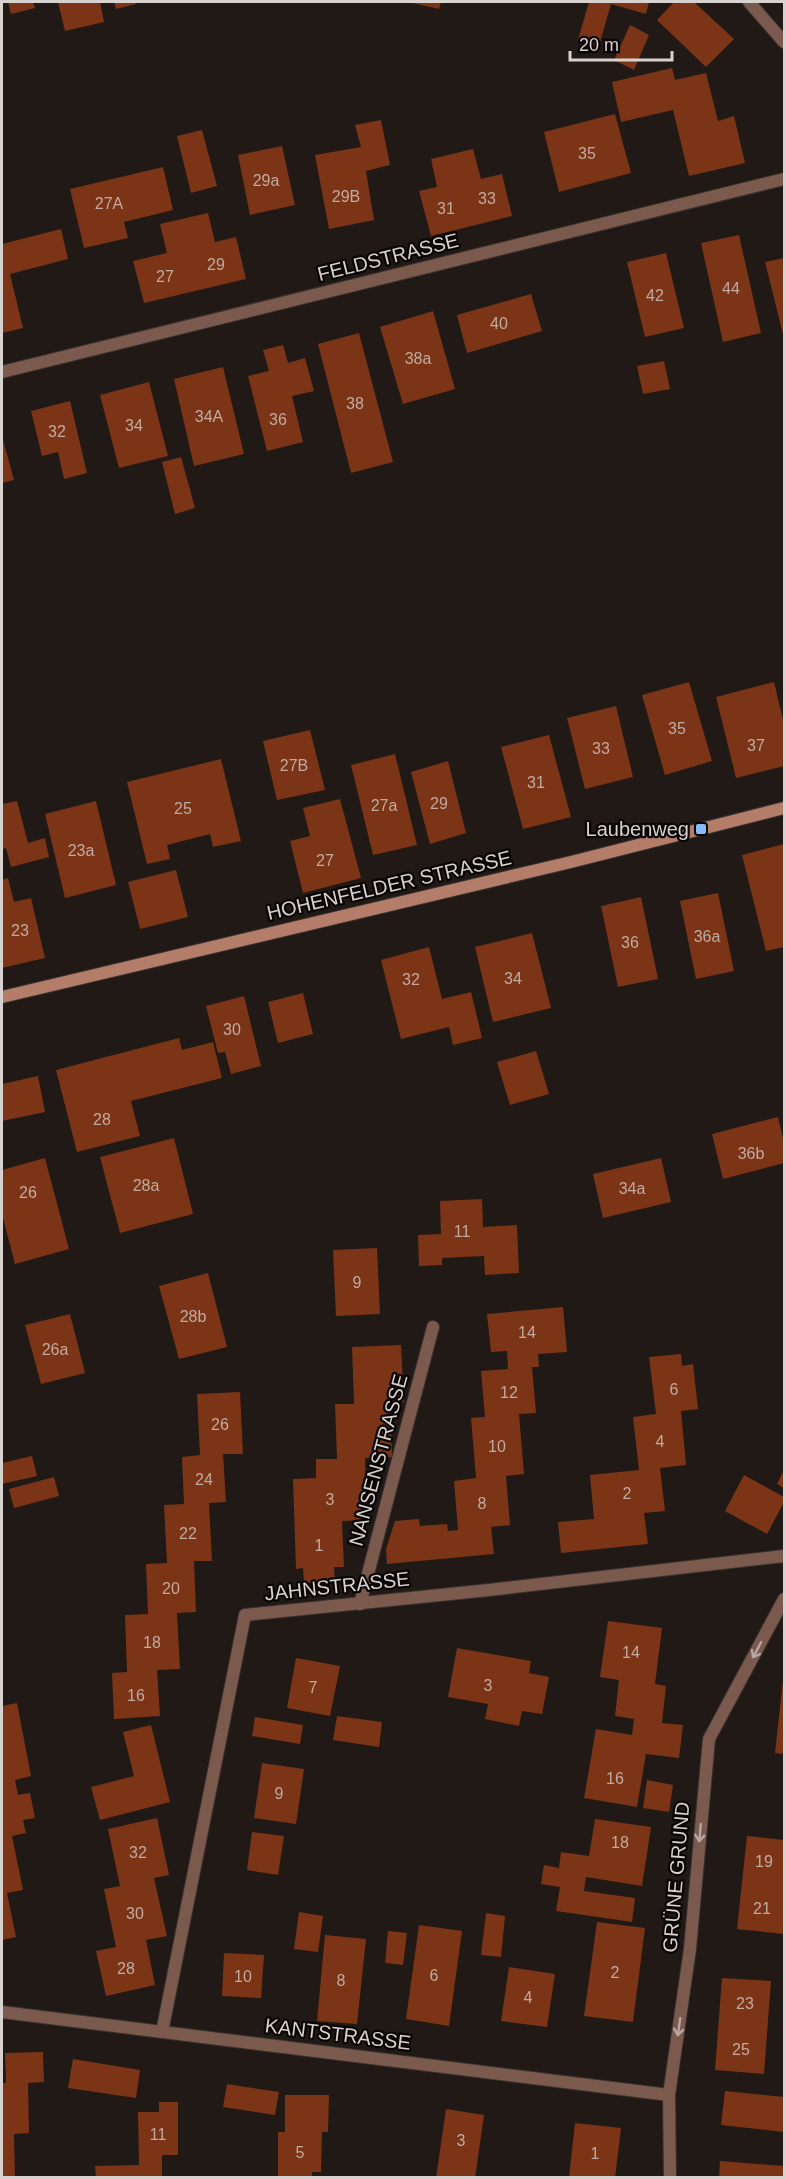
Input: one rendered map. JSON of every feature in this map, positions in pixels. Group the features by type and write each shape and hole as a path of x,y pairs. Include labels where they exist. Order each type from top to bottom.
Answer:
{"street":[{"path":"749,2 784,42"},
{"name":"FELDSTRASSE","path":"2,372 784,179"},
{"name":"HOHENFELDER STRASSE","path":"2,997 571,862 784,808"},
{"name":"NANSENSTRASSE","path":"360,1604 433,1327"},
{"name":"JAHNSTRASSE","path":"162,2032 245,1615 784,1556"},
{"name":"GRÜNE GRUND","path":"670,2178 669,2095 690,1949 709,1740 784,1599"},
{"name":"KANTSTRASSE","path":"2,2012 669,2095"}],"building":[{"path":"8,2 33,2 35,8 11,14"},
{"path":"58,2 100,2 104,22 65,31"},
{"path":"114,2 135,2 136,4 116,9"},
{"path":"408,2 441,2 439,9"},
{"path":"589,2 649,2 646,14 611,4 598,49 577,43"},
{"path":"674,2 694,2 734,39 706,67 657,20"},
{"path":"630,25 649,35 634,70 614,60"},
{"path":"672,68 675,80 706,73 718,121 734,116 745,163 689,176 673,110 621,122 612,82"},
{"path":"615,114 631,173 559,192 544,132"},
{"path":"381,120 390,165 366,171 374,220 329,229 315,155 361,147 355,125"},
{"path":"202,130 217,186 191,193 177,136"},
{"path":"282,146 295,205 250,215 238,155"},
{"path":"473,149 481,179 502,174 512,216 431,236 419,191 437,187 431,159"},
{"path":"163,167 173,210 124,222 128,238 84,248 70,189"},
{"path":"208,213 215,242 236,237 246,279 144,303 133,261 167,253 160,224"},
{"path":"61,229 68,259 10,274 23,328 2,333 2,244"},
{"path":"739,235 761,333 723,342 701,243"},
{"path":"666,253 684,328 645,337 627,262"},
{"path":"784,258 784,338 765,262"},
{"path":"531,294 542,331 467,353 457,315"},
{"path":"433,311 455,389 403,404 380,327"},
{"path":"359,333 393,462 351,473 318,344"},
{"path":"283,345 288,363 305,358 314,391 292,396 303,442 267,451 248,376 269,371 263,350"},
{"path":"664,361 670,389 643,394 637,366"},
{"path":"223,367 244,454 194,466 174,379"},
{"path":"149,382 168,456 119,468 100,395"},
{"path":"70,401 87,473 64,479 58,452 42,456 31,411"},
{"path":"2,436 14,480 2,483"},
{"path":"181,457 195,508 175,514 162,462"},
{"path":"689,682 712,761 665,775 642,695"},
{"path":"774,682 784,724 784,766 736,778 716,697"},
{"path":"616,706 633,777 585,789 567,718"},
{"path":"310,730 325,790 277,800 263,741"},
{"path":"549,735 571,817 523,829 501,747"},
{"path":"395,754 417,845 373,855 351,765"},
{"path":"221,759 241,841 213,847 210,834 167,845 170,859 147,864 127,782"},
{"path":"448,761 466,833 430,844 411,772"},
{"path":"340,799 361,878 303,893 290,841 310,836 303,808"},
{"path":"17,801 28,843 45,838 49,857 11,867 6,848 2,849 2,804"},
{"path":"96,801 116,885 65,898 45,814"},
{"path":"784,844 784,947 766,951 742,855"},
{"path":"176,870 188,917 140,929 128,882"},
{"path":"8,878 14,902 31,898 45,958 2,968 2,880"},
{"path":"718,893 734,971 696,979 680,901"},
{"path":"641,897 658,979 618,987 601,906"},
{"path":"532,933 551,1008 493,1022 475,947"},
{"path":"429,947 442,999 471,992 482,1038 453,1045 449,1027 401,1039 381,960"},
{"path":"303,993 313,1034 278,1043 268,1002"},
{"path":"244,996 261,1066 231,1074 225,1052 218,1053 206,1006"},
{"path":"179,1038 182,1050 213,1042 222,1078 131,1101 140,1136 77,1152 56,1070"},
{"path":"536,1051 549,1094 510,1105 497,1062"},
{"path":"38,1076 45,1112 2,1121 2,1084"},
{"path":"778,1117 784,1143 784,1163 723,1179 712,1134"},
{"path":"174,1138 193,1214 120,1233 100,1157"},
{"path":"45,1158 69,1249 15,1264 2,1214 2,1170"},
{"path":"661,1158 671,1202 603,1218 593,1174"},
{"path":"482,1199 483,1227 517,1225 519,1273 485,1275 484,1256 442,1258 442,1265 419,1266 418,1235 441,1234 440,1201"},
{"path":"377,1248 380,1314 336,1316 333,1250"},
{"path":"208,1273 227,1347 179,1359 159,1286"},
{"path":"563,1307 567,1352 538,1354 539,1367 532,1367 536,1413 519,1414 524,1474 506,1476 510,1525 491,1527 494,1554 387,1564 386,1549 395,1521 419,1519 420,1526 447,1524 448,1531 458,1530 454,1481 476,1478 471,1418 485,1417 481,1371 508,1369 507,1351 491,1352 487,1314"},
{"path":"70,1314 85,1373 41,1384 25,1325"},
{"path":"401,1345 404,1402 390,1402 392,1457 365,1458 367,1520 342,1521 344,1567 334,1567 335,1582 304,1583 303,1568 296,1569 293,1479 316,1478 316,1459 337,1459 335,1404 354,1404 352,1347"},
{"path":"681,1354 682,1366 693,1364 698,1409 681,1411 686,1465 660,1468 665,1511 644,1513 648,1544 561,1553 558,1522 594,1519 590,1475 639,1470 633,1417 656,1414 649,1357"},
{"path":"240,1392 243,1454 223,1454 226,1502 209,1503 212,1561 194,1561 196,1612 177,1613 180,1669 157,1670 160,1716 114,1719 112,1673 127,1672 125,1615 148,1614 146,1564 167,1563 164,1505 184,1504 182,1457 200,1455 197,1394"},
{"path":"32,1456 37,1476 2,1484 2,1463"},
{"path":"784,1470 784,1488 777,1484"},
{"path":"744,1475 784,1497 784,1502 767,1534 725,1511"},
{"path":"54,1477 59,1496 14,1508 9,1489"},
{"path":"608,1621 662,1628 655,1684 666,1686 662,1723 683,1725 679,1758 646,1754 637,1807 584,1798 596,1729 632,1735 634,1719 615,1716 619,1680 600,1677"},
{"path":"457,1648 531,1661 529,1673 549,1677 542,1714 522,1711 519,1726 485,1719 488,1704 448,1697"},
{"path":"296,1658 340,1666 330,1716 287,1708"},
{"path":"784,1681 784,1754 775,1753"},
{"path":"17,1703 31,1776 15,1780 18,1795 30,1793 35,1818 23,1820 26,1833 12,1836 23,1890 7,1893 16,1937 2,1940 2,1706"},
{"path":"337,1716 382,1722 379,1747 333,1740"},
{"path":"255,1717 303,1725 300,1744 252,1736"},
{"path":"151,1725 170,1802 100,1820 91,1787 134,1776 123,1732"},
{"path":"262,1763 304,1769 296,1824 254,1818"},
{"path":"647,1780 673,1785 669,1812 643,1808"},
{"path":"157,1818 169,1875 154,1878 167,1936 146,1940 155,1985 106,1996 96,1951 116,1947 104,1889 120,1886 108,1829"},
{"path":"595,1819 651,1827 642,1886 586,1877 584,1891 635,1898 632,1922 556,1911 560,1887 541,1884 544,1865 559,1868 561,1852 589,1856"},
{"path":"252,1832 284,1836 278,1875 247,1870"},
{"path":"747,1836 784,1840 784,1934 737,1929"},
{"path":"299,1912 323,1916 318,1952 294,1949"},
{"path":"486,1913 505,1916 501,1957 481,1955"},
{"path":"597,1922 645,1928 633,2022 584,2016"},
{"path":"419,1925 462,1931 449,2026 406,2019"},
{"path":"388,1931 407,1933 403,1965 385,1963"},
{"path":"325,1935 366,1939 357,2024 317,2021"},
{"path":"224,1953 264,1955 261,1998 222,1996"},
{"path":"509,1967 555,1974 547,2027 501,2021"},
{"path":"722,1978 771,1981 764,2074 715,2070"},
{"path":"43,2052 44,2082 28,2083 29,2133 14,2134 15,2178 2,2178 2,2083 6,2083 5,2053"},
{"path":"73,2059 140,2070 136,2098 68,2088"},
{"path":"227,2084 279,2092 275,2115 223,2107"},
{"path":"725,2091 784,2097 784,2132 721,2125"},
{"path":"285,2095 329,2095 328,2132 322,2132 321,2172 312,2172 312,2178 278,2178 278,2132 285,2132"},
{"path":"159,2102 178,2102 178,2155 162,2155 162,2178 96,2178 95,2166 139,2165 138,2112 159,2112"},
{"path":"446,2109 484,2115 475,2178 436,2178"},
{"path":"575,2123 621,2128 615,2178 569,2178"},
{"path":"720,2161 784,2166 784,2178 719,2178"}],"place":[{"name":"Laubenweg","path":"701,829"}]}
